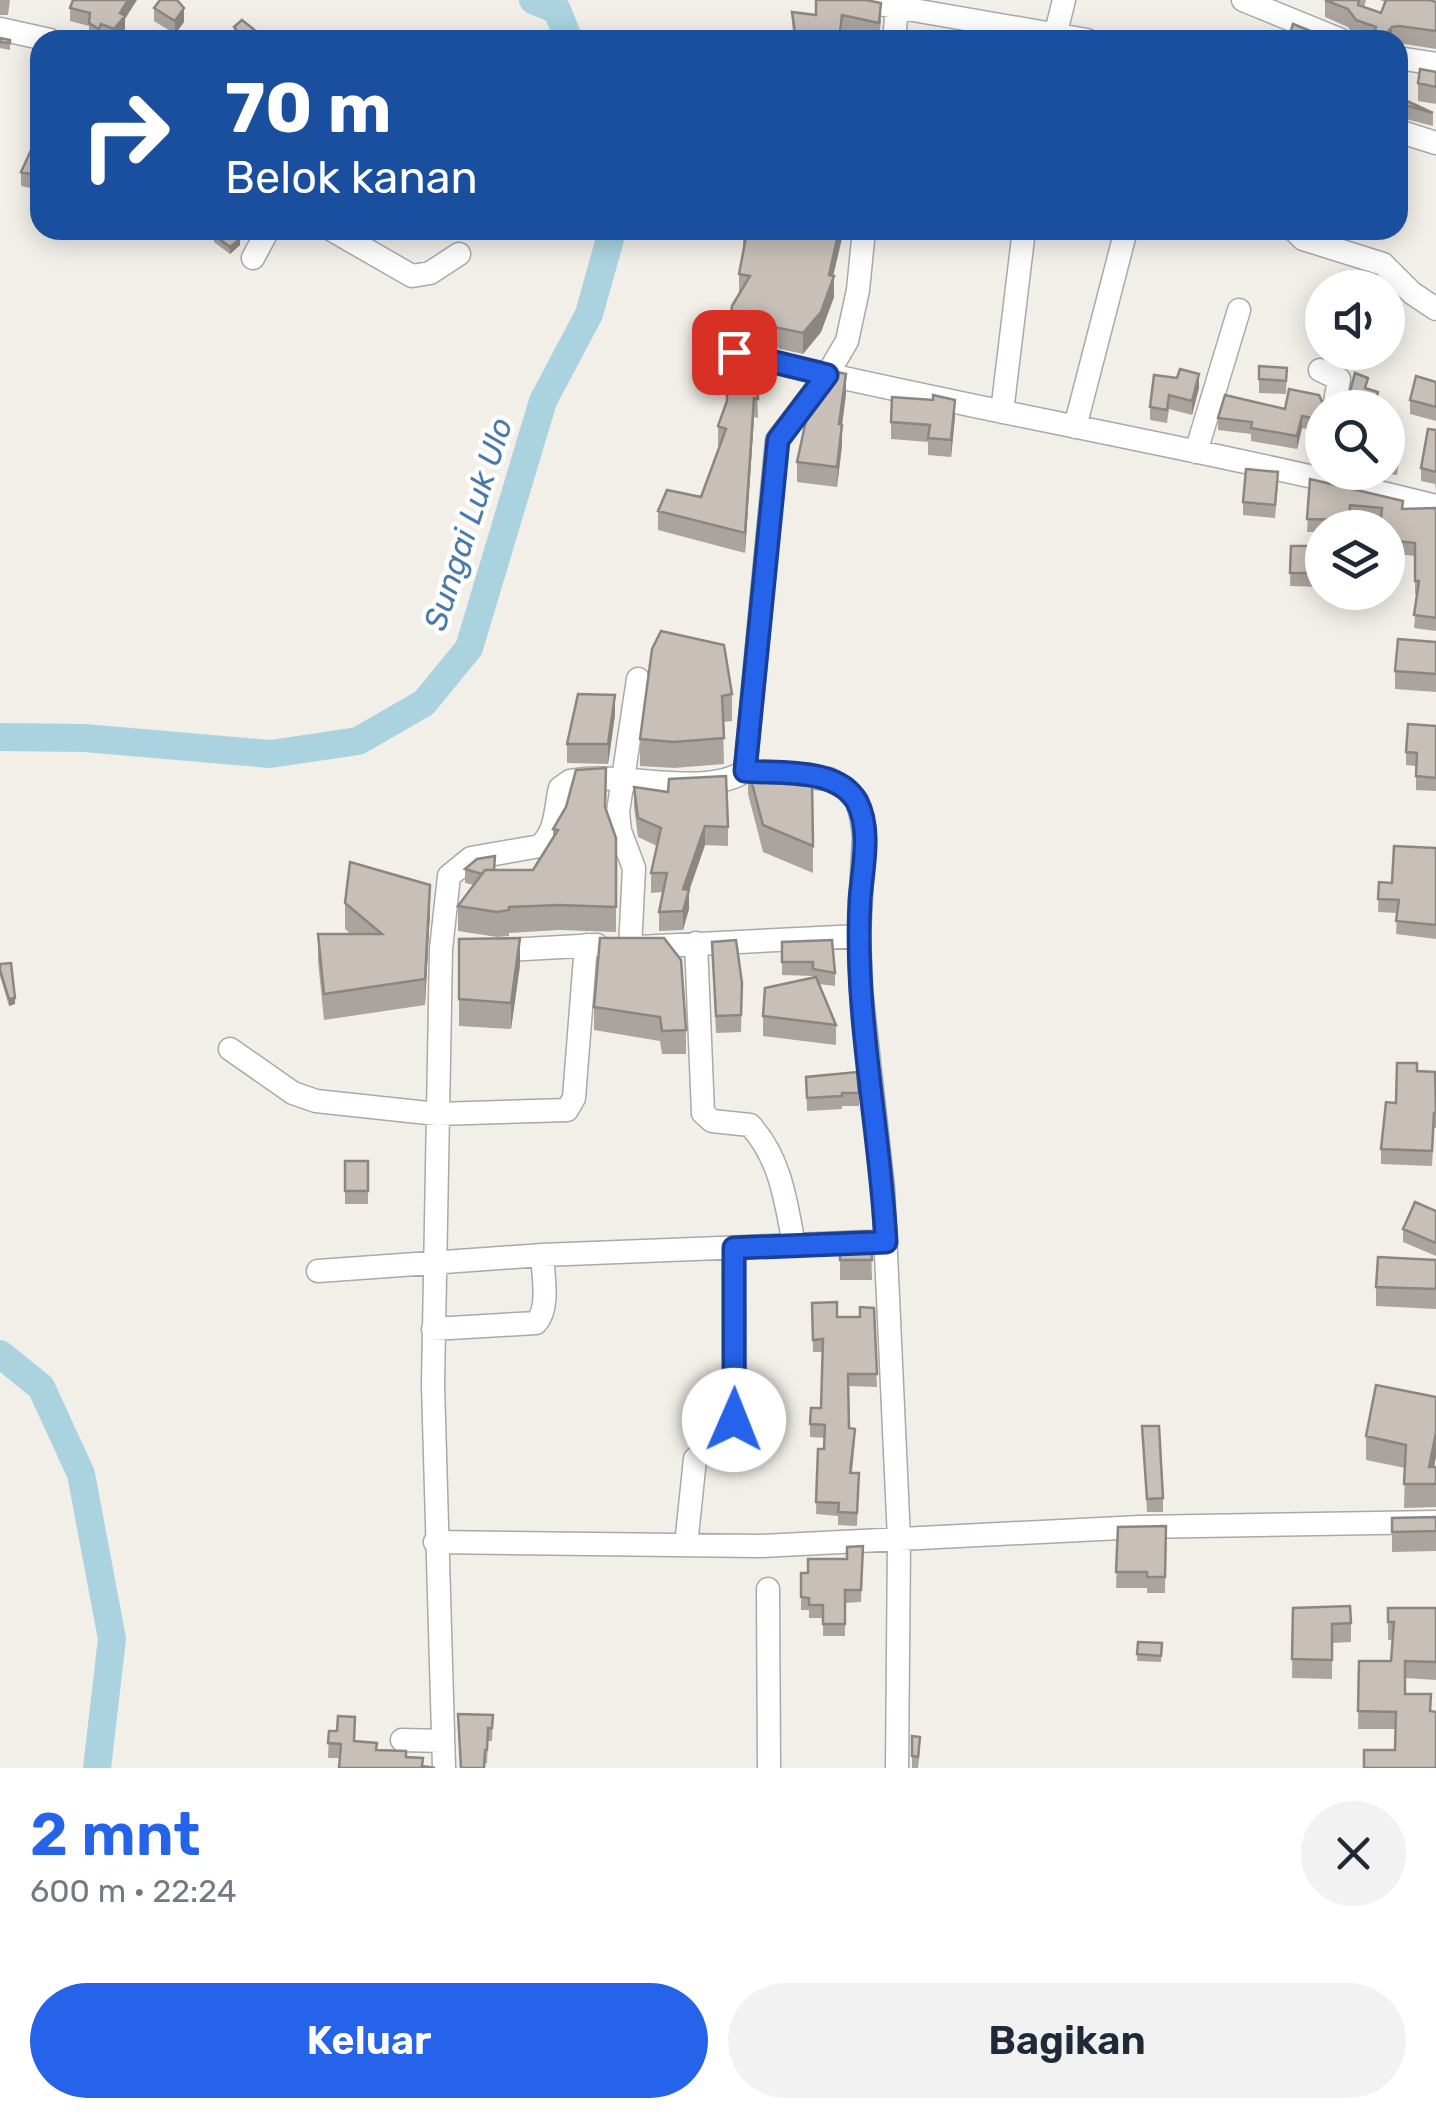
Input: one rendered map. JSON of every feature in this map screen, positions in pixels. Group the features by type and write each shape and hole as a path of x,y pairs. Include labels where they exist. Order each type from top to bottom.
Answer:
{"street":[{"path":"855,0 971,16 1029,30"},
{"path":"1056,30 1064,0"},
{"path":"1243,0 1317,30"},
{"path":"895,30 897,7"},
{"path":"0,29 30,36"},
{"path":"1408,60 1436,64"},
{"path":"1408,134 1436,144"},
{"path":"253,258 263,240"},
{"path":"349,240 412,276 430,274 459,254"},
{"path":"745,771 778,440 827,375 847,341 863,240"},
{"path":"1002,412 1023,240"},
{"path":"1076,427 1123,240"},
{"path":"1306,240 1384,264 1412,293 1436,309"},
{"path":"1196,452 1239,310"},
{"path":"734,352 1196,452 1305,468"},
{"path":"1320,370 1338,378 1336,390"},
{"path":"1385,490 1436,506"},
{"path":"630,948 634,868 618,822 638,679"},
{"path":"444,1768 433,1330 441,949 449,876 470,858 540,846 555,820 560,788 570,781 712,781 745,771 829,779 845,788 856,802 864,835 859,936 864,1028 883,1188 899,1539 897,1768"},
{"path":"441,949 497,952 586,945 630,948 859,936"},
{"path":"696,943 703,1113 712,1121 750,1125 758,1134 782,1183 794,1245"},
{"path":"230,1049 293,1093 316,1101 437,1114 567,1110 574,1098 586,945"},
{"path":"318,1272 542,1255 886,1242"},
{"path":"686,1545 695,1458 732,1430 734,1420 734,1248"},
{"path":"433,1330 536,1323 542,1317 544,1303 542,1255"},
{"path":"436,1542 760,1546 1140,1527 1436,1522"},
{"path":"768,1589 769,1768"},
{"path":"402,1740 444,1741"}],"building":[{"path":"73,0 128,0 120,13 125,16 114,29 101,24 99,29 89,23 90,13 70,8"},
{"path":"160,0 177,0 184,8 175,21 154,8"},
{"path":"816,0 881,3 879,23 842,15 840,30 795,30 792,12 816,15"},
{"path":"1325,0 1359,0 1358,5 1381,13 1386,0 1430,0 1436,2 1436,31 1399,26 1375,30 1376,27 1356,20 1348,9"},
{"path":"242,20 254,30 237,30 234,27"},
{"path":"1420,69 1436,72 1436,87 1418,83"},
{"path":"30,152 30,174 21,172"},
{"path":"221,240 239,240 230,247"},
{"path":"745,240 837,240 829,275 834,276 821,312 803,333 731,318 732,306 750,276 739,274"},
{"path":"728,347 756,354 758,399 754,398 745,533 658,511 667,490 701,497 726,429 718,426 727,401"},
{"path":"1259,366 1287,368 1286,381 1259,379"},
{"path":"1180,369 1199,374 1192,401 1169,395 1167,410 1150,407 1154,375 1177,378"},
{"path":"833,371 846,374 837,467 797,462 810,402"},
{"path":"1355,373 1368,378 1365,388 1372,390 1350,390"},
{"path":"1416,376 1436,382 1436,407 1410,400"},
{"path":"1289,389 1305,392 1305,417 1302,416 1297,436 1251,428 1252,422 1218,418 1225,395 1285,409"},
{"path":"933,395 955,400 951,440 928,438 930,425 891,422 892,397 933,400"},
{"path":"1428,429 1436,430 1436,472 1421,468"},
{"path":"1246,469 1278,472 1275,505 1243,502"},
{"path":"1309,490 1356,490 1403,501 1402,509 1436,508 1436,618 1414,615 1419,581 1415,581 1415,543 1405,542 1405,510 1350,505 1350,510 1308,510"},
{"path":"1291,546 1305,546 1305,573 1290,573"},
{"path":"661,631 724,645 732,694 722,696 724,738 674,742 640,739 652,649"},
{"path":"1398,639 1436,642 1436,674 1395,671"},
{"path":"578,694 615,695 608,744 567,744"},
{"path":"1408,724 1436,726 1436,778 1416,776 1417,753 1406,752"},
{"path":"606,768 605,807 616,838 616,907 509,907 497,912 458,906 485,870 533,870 558,830 553,829 566,807 576,770"},
{"path":"748,768 812,778 813,846 763,825"},
{"path":"726,776 728,827 705,826 683,889 689,890 683,911 659,912 667,873 651,873 661,828 638,818 634,787 668,792 669,779"},
{"path":"1394,846 1436,848 1436,925 1396,921 1399,900 1378,899 1379,882 1392,883"},
{"path":"495,856 494,870 482,874 465,869 477,859"},
{"path":"350,862 430,885 425,979 324,994 318,934 382,934 345,903"},
{"path":"520,938 511,1003 459,999 459,939"},
{"path":"600,938 664,938 681,960 686,1030 662,1031 660,1017 594,1007"},
{"path":"736,940 742,983 741,1015 716,1016 712,942"},
{"path":"832,940 835,973 813,969 813,962 782,962 782,942"},
{"path":"11,963 15,998 9,999 0,964"},
{"path":"816,977 836,1025 763,1016 765,988"},
{"path":"1397,1063 1417,1063 1417,1071 1435,1072 1432,1151 1381,1149 1386,1102 1396,1103"},
{"path":"857,1072 859,1093 807,1098 806,1077"},
{"path":"345,1161 368,1161 368,1191 345,1191"},
{"path":"1415,1202 1436,1211 1436,1243 1403,1229"},
{"path":"871,1238 872,1260 840,1260 840,1239"},
{"path":"1378,1257 1436,1260 1436,1289 1376,1287"},
{"path":"837,1302 837,1317 860,1317 860,1307 874,1308 877,1374 848,1374 849,1428 855,1429 850,1473 859,1473 857,1513 838,1512 839,1503 816,1502 818,1449 824,1449 825,1425 810,1424 811,1408 821,1408 823,1339 813,1340 812,1303"},
{"path":"1376,1385 1436,1397 1436,1433 1429,1467 1436,1467 1436,1484 1404,1484 1406,1445 1366,1436"},
{"path":"1142,1426 1159,1426 1163,1498 1147,1499"},
{"path":"1436,1517 1436,1531 1392,1532 1392,1518"},
{"path":"1166,1526 1165,1577 1147,1577 1147,1572 1116,1572 1118,1527"},
{"path":"863,1546 861,1590 845,1590 845,1624 823,1624 823,1605 809,1605 809,1598 801,1597 801,1573 808,1573 808,1559 847,1559 847,1547"},
{"path":"1350,1606 1351,1623 1332,1624 1332,1660 1292,1659 1293,1608"},
{"path":"1388,1608 1436,1608 1436,1662 1405,1661 1405,1694 1431,1694 1430,1711 1436,1712 1436,1768 1364,1768 1364,1750 1395,1750 1396,1712 1358,1711 1359,1661 1391,1661 1394,1622 1388,1622"},
{"path":"1138,1642 1162,1643 1161,1656 1137,1654"},
{"path":"458,1714 493,1715 484,1768 461,1768"},
{"path":"338,1716 355,1717 354,1741 377,1743 376,1750 406,1751 406,1757 423,1758 422,1766 435,1768 339,1768 341,1744 328,1743 329,1731 337,1731"},
{"path":"912,1736 920,1737 918,1757 912,1756"}],"waterway":[{"name":"Sungai Luk Ulo","path":"533,0 557,10 565,30"},
{"name":"Sungai Luk Ulo","path":"0,737 84,738 270,754 358,741 424,703 469,648 543,401 589,314 610,240"},
{"name":"Sungai Luk Ulo","path":"0,1354 41,1387 81,1474 112,1639 97,1768"}],"route":[{"path":"734,352 827,375 782,429 778,440 745,771 829,779 845,788 861,815 861,990 886,1242 734,1248 734,1420"}]}
